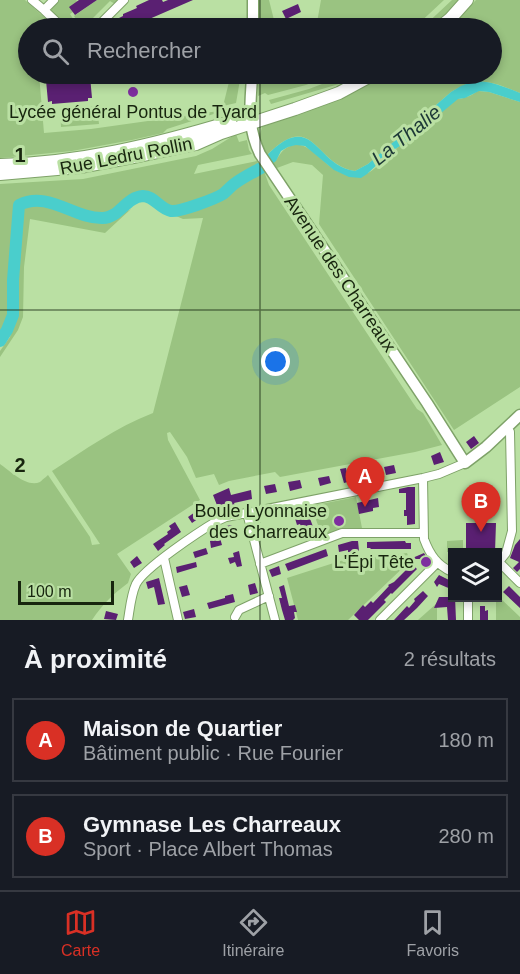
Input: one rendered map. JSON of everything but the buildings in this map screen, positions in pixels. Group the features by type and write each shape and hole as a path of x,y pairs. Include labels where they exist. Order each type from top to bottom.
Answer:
{"main road":[{"path":"253,0 253,18"},
{"path":"451,18 467,0"},
{"name":"Avenue des Charreaux","path":"252,84 250,120 254,140 261,156 465,463"},
{"path":"250,120 308,96 350,84"},
{"name":"Rue Ledru Rollin","path":"0,165 55,161 130,149 250,120"},
{"name":"Rue Ledru Rollin","path":"0,174 57,170 196,144 250,120"},
{"path":"465,463 520,415"}],"street":[{"path":"32,0 52,18"},
{"path":"44,10 54,0"},
{"path":"106,18 124,0"},
{"path":"502,558 516,531 510,462 510,432 507,428"},
{"path":"510,462 520,462"},
{"path":"128,620 131,599 137,582 146,571 217,521 226,517 423,478 465,463"},
{"path":"423,478 423,533 427,548 437,563 448,569"},
{"path":"247,513 275,620"},
{"path":"260,564 342,533 423,533"},
{"path":"164,558 178,620"},
{"path":"380,620 437,563"},
{"path":"502,567 520,583"},
{"path":"235,617 239,610 268,596"},
{"path":"468,602 468,620"}],"green space":[{"path":"0,0 25,0 45,18 18,18 18,84 40,84 44,133 91,129 226,110 167,129 163,133 132,140 72,151 0,158"},
{"path":"58,0 77,1 70,14 73,18 56,18 51,13 52,6"},
{"path":"97,0 119,0 115,4 110,1 93,18 75,18 74,16"},
{"path":"258,0 269,0 274,18 258,18"},
{"path":"321,0 444,0 425,18 318,18"},
{"path":"452,0 462,0 443,18 433,18"},
{"path":"476,0 520,0 520,93 496,84 502,84 502,18 458,18"},
{"path":"228,84 239,84 236,103 223,106"},
{"path":"258,84 309,84 268,95 265,93 258,96"},
{"path":"322,84 339,84 271,104 269,100"},
{"path":"367,84 468,84 451,92 368,164 355,171 341,167 304,138 294,137 282,142 266,156 259,139 262,127"},
{"path":"478,91 489,92 520,102 520,387 454,430 319,224 323,175 312,165 293,162 277,168 273,163 285,149 297,145 306,147 340,173 352,175 368,173 396,148 422,131 454,101"},
{"path":"97,106 99,124 61,127 60,109"},
{"path":"236,134 239,142 247,140 252,154 198,165 194,174 257,161 259,165 211,196 170,207 152,196 141,194 130,199 114,212 103,216 50,198 30,196 17,201 11,241 10,310 7,323 0,335 0,184 83,179 196,156"},
{"path":"264,171 269,185 417,409 423,413 442,445 280,477 275,472 219,485 214,474 196,478 187,457 170,432 167,433 168,440 200,500 117,554 131,574 128,583 108,600 92,620 0,620 0,464 30,483 40,482 48,475 90,537 92,545 100,544 52,471 113,432 153,413 203,218 183,219 176,216 218,202 233,189"},
{"path":"28,205 52,206 98,222 107,222 131,209 105,233 30,219 24,267 23,317 18,330 0,357 0,351 10,337 16,315 21,208"},
{"name":"Boule Lyonnaise des Charreaux","path":"356,497 362,528 343,528 322,536 311,506"},
{"path":"463,540 463,548 448,548 447,552 447,541"},
{"path":"407,553 410,561 348,620 298,620 287,578 340,561"},
{"path":"502,600 520,617 520,620 496,620 496,602 502,602"},
{"path":"437,602 437,620 418,620 436,604"}],"water":[{"path":"495,84 520,93 520,102 479,91 458,99 429,123 422,132 392,151 361,178 349,177 334,170 305,146 288,147 281,151 272,164 266,156 282,142 295,137 305,138 314,143 331,160 355,171 368,164 451,92 461,86"}],"waterway":[{"name":"La Thalie","path":"0,341 13,315 13,280 19,205 30,201 40,201 92,217 103,218 114,215 132,200 143,196 167,210 175,211 219,196 261,168"}],"place":[{"name":"Lycée général Pontus de Tyard","path":"133,92"},
{"name":"Maison de Quartier","path":"365,507"},
{"name":"Boule Lyonnaise des Charreaux","path":"339,521"},
{"name":"Gymnase Les Charreaux","path":"481,532"},
{"name":"L'Épi Tête","path":"426,562"}]}
